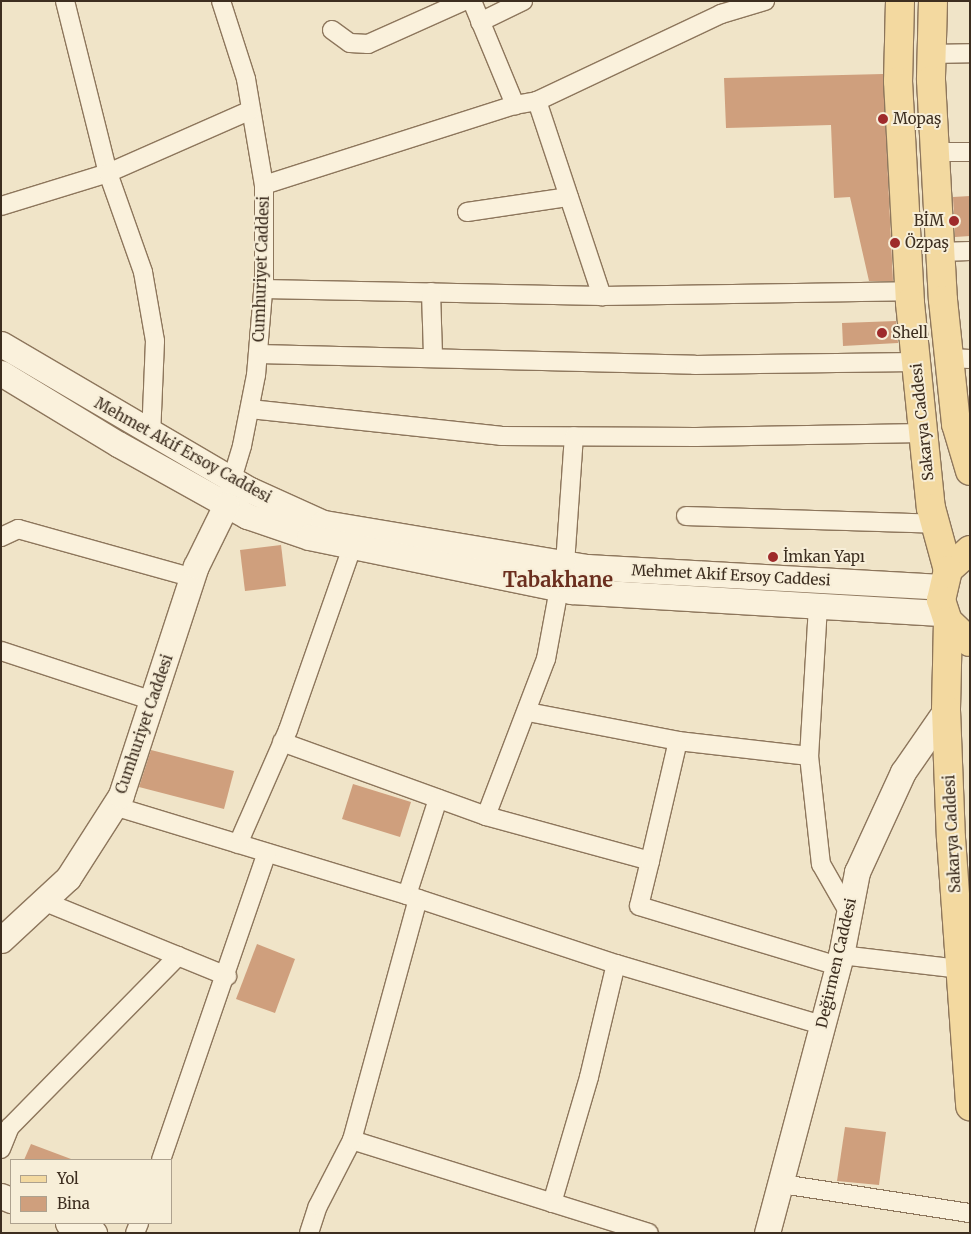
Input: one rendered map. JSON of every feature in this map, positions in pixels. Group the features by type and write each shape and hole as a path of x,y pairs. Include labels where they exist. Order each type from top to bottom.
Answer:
{"main road":[{"name":"Sakarya Caddesi","path":"900,1 898,81 909,291 931,508 945,598 946,710 970,1106"},
{"path":"933,1 931,54 940,252 959,358 956,424 970,471"},
{"name":"Mehmet Akif Ersoy Caddesi","path":"1,344 231,480 323,523 565,564 945,598"},
{"name":"Mehmet Akif Ersoy Caddesi","path":"1,373 247,516 309,537 559,589 818,606 945,598"},
{"name":"Cumhuriyet Caddesi","path":"1,940 68,878 121,795 193,578 226,504"},
{"path":"970,550 945,598 970,642"},
{"name":"Değirmen Caddesi","path":"767,1233 782,1184 840,961 857,872 903,772 946,710"},
{"path":"71,1224 94,1233"}],"street":[{"path":"65,1 108,173 143,272 153,331 152,435"},
{"name":"Cumhuriyet Caddesi","path":"222,1 246,79 264,185 263,289 258,354 250,409 226,504"},
{"path":"332,30 350,43 368,44 464,1"},
{"path":"472,1 515,105"},
{"path":"480,22 523,1"},
{"path":"264,185 515,105 537,101 721,14 765,1"},
{"path":"931,54 970,53"},
{"path":"537,101 602,296"},
{"path":"1,206 108,173 252,110"},
{"path":"934,152 970,152"},
{"path":"467,212 569,197"},
{"path":"940,252 970,251"},
{"path":"263,289 602,296 909,291"},
{"path":"431,292 433,357"},
{"path":"258,354 694,365 916,362"},
{"path":"250,409 501,436 924,433"},
{"path":"565,564 574,436"},
{"path":"686,516 935,524"},
{"path":"1,537 18,529 193,578"},
{"path":"238,844 282,742 352,546"},
{"path":"486,816 528,712 546,659 559,589"},
{"path":"818,606 810,756 821,864 849,913"},
{"path":"1,651 152,702"},
{"path":"528,712 678,741 810,756"},
{"path":"678,741 639,906 840,961 961,969"},
{"path":"282,742 486,816 650,862"},
{"path":"309,1233 318,1206 352,1140 438,799"},
{"path":"114,806 413,897 616,964 822,1025"},
{"path":"161,1159 227,976 267,852"},
{"path":"43,902 227,976"},
{"path":"1,1149 6,1121 178,956"},
{"path":"552,1203 616,964"},
{"path":"352,1140 648,1233"},
{"path":"782,1184 970,1213"}],"building":[{"path":"883,74 893,281 869,281 850,197 834,198 831,125 726,128 724,78"},
{"path":"970,196 970,236 955,237 953,197"},
{"path":"896,321 898,343 843,346 842,323"},
{"path":"281,545 286,586 245,591 240,550"},
{"path":"151,750 234,771 224,809 139,787"},
{"path":"353,784 411,802 400,837 342,819"},
{"path":"257,944 295,959 275,1013 236,999"},
{"path":"845,1127 886,1132 879,1185 837,1181"},
{"path":"31,1144 71,1159 24,1159"}],"place":[{"name":"Mopaş","path":"883,119"},
{"name":"BİM","path":"954,221"},
{"name":"Özpaş","path":"895,243"},
{"name":"Shell","path":"882,333"},
{"name":"İmkan Yapı","path":"773,557"}],"district":[{"name":"Tabakhane","path":"558,579"}]}
